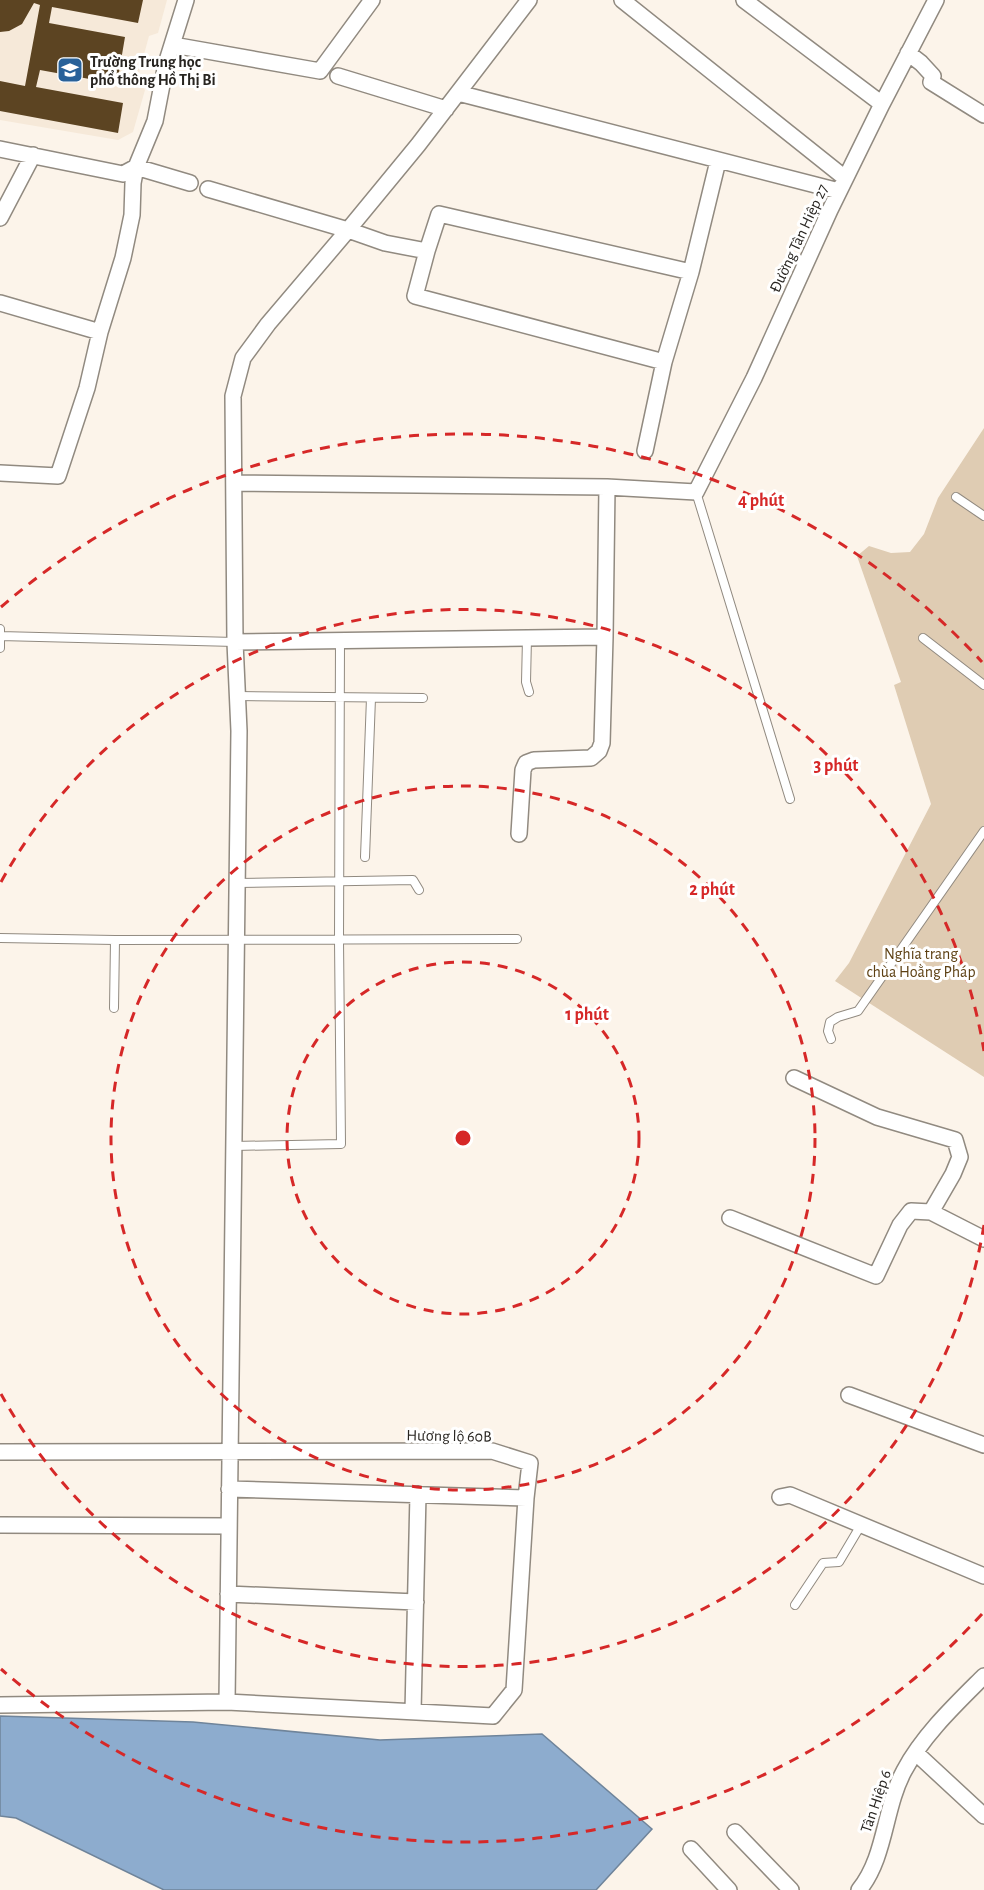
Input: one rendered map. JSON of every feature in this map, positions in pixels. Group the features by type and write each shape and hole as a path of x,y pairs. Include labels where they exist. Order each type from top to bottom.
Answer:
{"street":[{"path":"0,473 58,476 87,388 100,332 123,258 132,215 136,167 154,121 166,64 186,0"},
{"path":"172,45 320,71 372,0"},
{"path":"227,1702 239,731 235,642 233,396 243,358 268,324 446,109 529,0"},
{"path":"622,0 842,185"},
{"path":"744,0 882,104"},
{"name":"Đường Tân Hiệp 27","path":"696,492 754,378 842,185 936,0"},
{"path":"908,53 933,76 931,82 984,115"},
{"path":"338,76 446,109"},
{"path":"458,93 718,161 842,185"},
{"path":"0,149 123,174 136,167 190,183"},
{"path":"0,218 33,155"},
{"path":"645,451 664,362 691,272 718,161"},
{"path":"208,189 385,243 427,251"},
{"path":"664,362 415,296 427,251 440,214 691,272"},
{"path":"0,303 100,332"},
{"path":"234,483 607,487 696,492"},
{"path":"519,834 523,770 526,763 534,760 591,758 599,751 602,743 607,487"},
{"path":"235,642 605,637"},
{"path":"794,1078 877,1117 955,1140 960,1156 953,1174 931,1212"},
{"path":"730,1218 876,1276 900,1225 911,1211 931,1212 984,1239"},
{"path":"849,1395 984,1445"},
{"path":"0,1452 231,1452"},
{"name":"Hương lộ 60B","path":"0,1705 227,1702 493,1716 514,1690 530,1463 492,1452 231,1452"},
{"path":"229,1489 526,1497"},
{"path":"413,1712 418,1494"},
{"path":"780,1497 790,1495 984,1576"},
{"path":"0,1525 229,1526"},
{"path":"228,1594 416,1602"},
{"name":"Tân Hiệp 6","path":"859,1890 871,1869 904,1770 934,1729 984,1676"},
{"path":"916,1753 984,1816"},
{"path":"735,1832 791,1890"},
{"path":"691,1849 729,1890"}],"lane":[{"path":"696,492 790,799"},
{"path":"956,497 984,516"},
{"path":"0,629 0,648"},
{"path":"0,636 235,642"},
{"path":"526,638 526,682 529,692"},
{"path":"923,638 984,685"},
{"path":"234,1146 341,1144 340,640"},
{"path":"237,696 423,698"},
{"path":"366,857 371,698"},
{"path":"831,1039 828,1031 830,1022 858,1011 984,831"},
{"path":"237,883 413,880 419,890"},
{"path":"0,938 517,939"},
{"path":"114,1008 115,940"},
{"path":"795,1605 823,1563 838,1562 861,1525"}],"shaded area":[{"name":"Trường Trung học phổ thông Hồ Thị Bi","path":"0,0 167,0 158,33 149,36 137,81 145,90 133,132 118,140 0,120"}],"green space":[{"name":"Nghĩa trang chùa Hoằng Pháp","path":"984,428 984,1077 835,981 849,963 931,804 894,685 901,682 857,556 869,546 891,553 910,552 924,534 938,498"}],"water":[{"path":"0,1716 193,1722 380,1740 542,1734 652,1829 596,1890 164,1890 16,1818 0,1816"}],"building":[{"path":"0,0 143,0 138,23 52,7 49,23 125,37 117,84 40,70 36,87 123,103 118,133 0,111 0,81 25,86 40,5 34,3 22,24 9,31 0,32"}],"place":[{"name":"Trường Trung học phổ thông Hồ Thị Bi","path":"70,70"}]}
